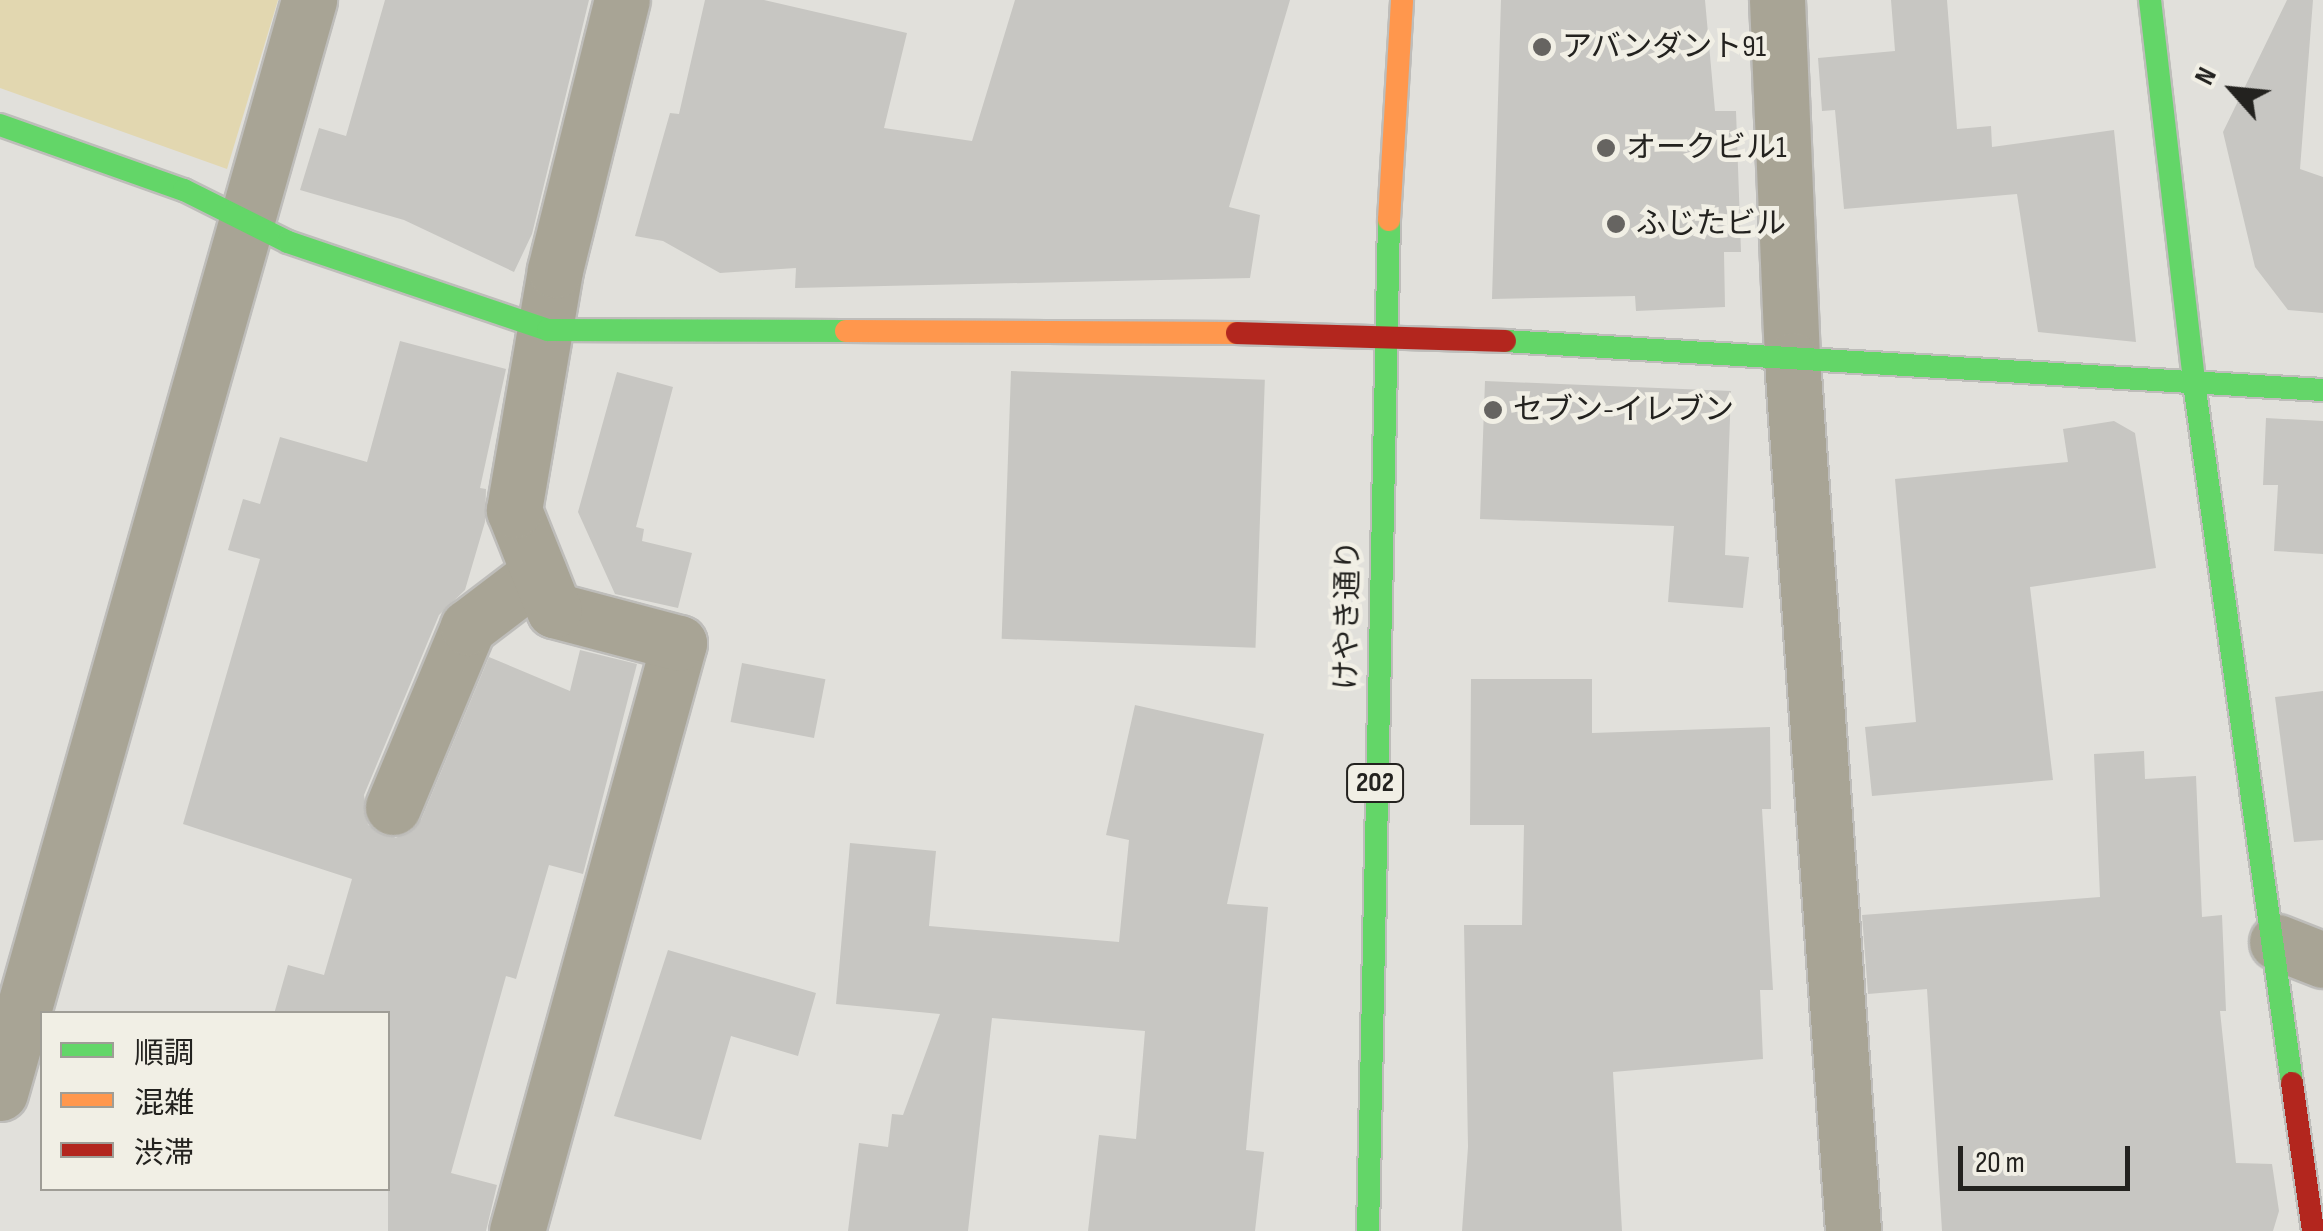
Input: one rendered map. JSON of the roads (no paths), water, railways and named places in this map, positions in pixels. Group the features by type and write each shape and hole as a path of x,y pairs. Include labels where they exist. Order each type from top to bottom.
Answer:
{"main road":[{"name":"けやき通り","path":"1368,1231 1382,334 1402,0"},
{"path":"2150,0 2194,383 2300,951 2312,1231"},
{"path":"0,125 184,190 288,242 548,330 1382,334 2323,390"}],"street":[{"path":"0,1092 309,0"},
{"path":"517,1231 679,643 554,610 514,510 548,330 554,270 622,0"},
{"path":"1777,0 1792,360 1853,1231"},
{"path":"393,807 468,627 539,573"}],"place":[{"name":"アバンダント91","path":"1542,47"},
{"name":"オークビル1","path":"1606,148"},
{"name":"ふじたビル","path":"1616,224"},
{"name":"セブン-イレブン","path":"1493,410"}]}
